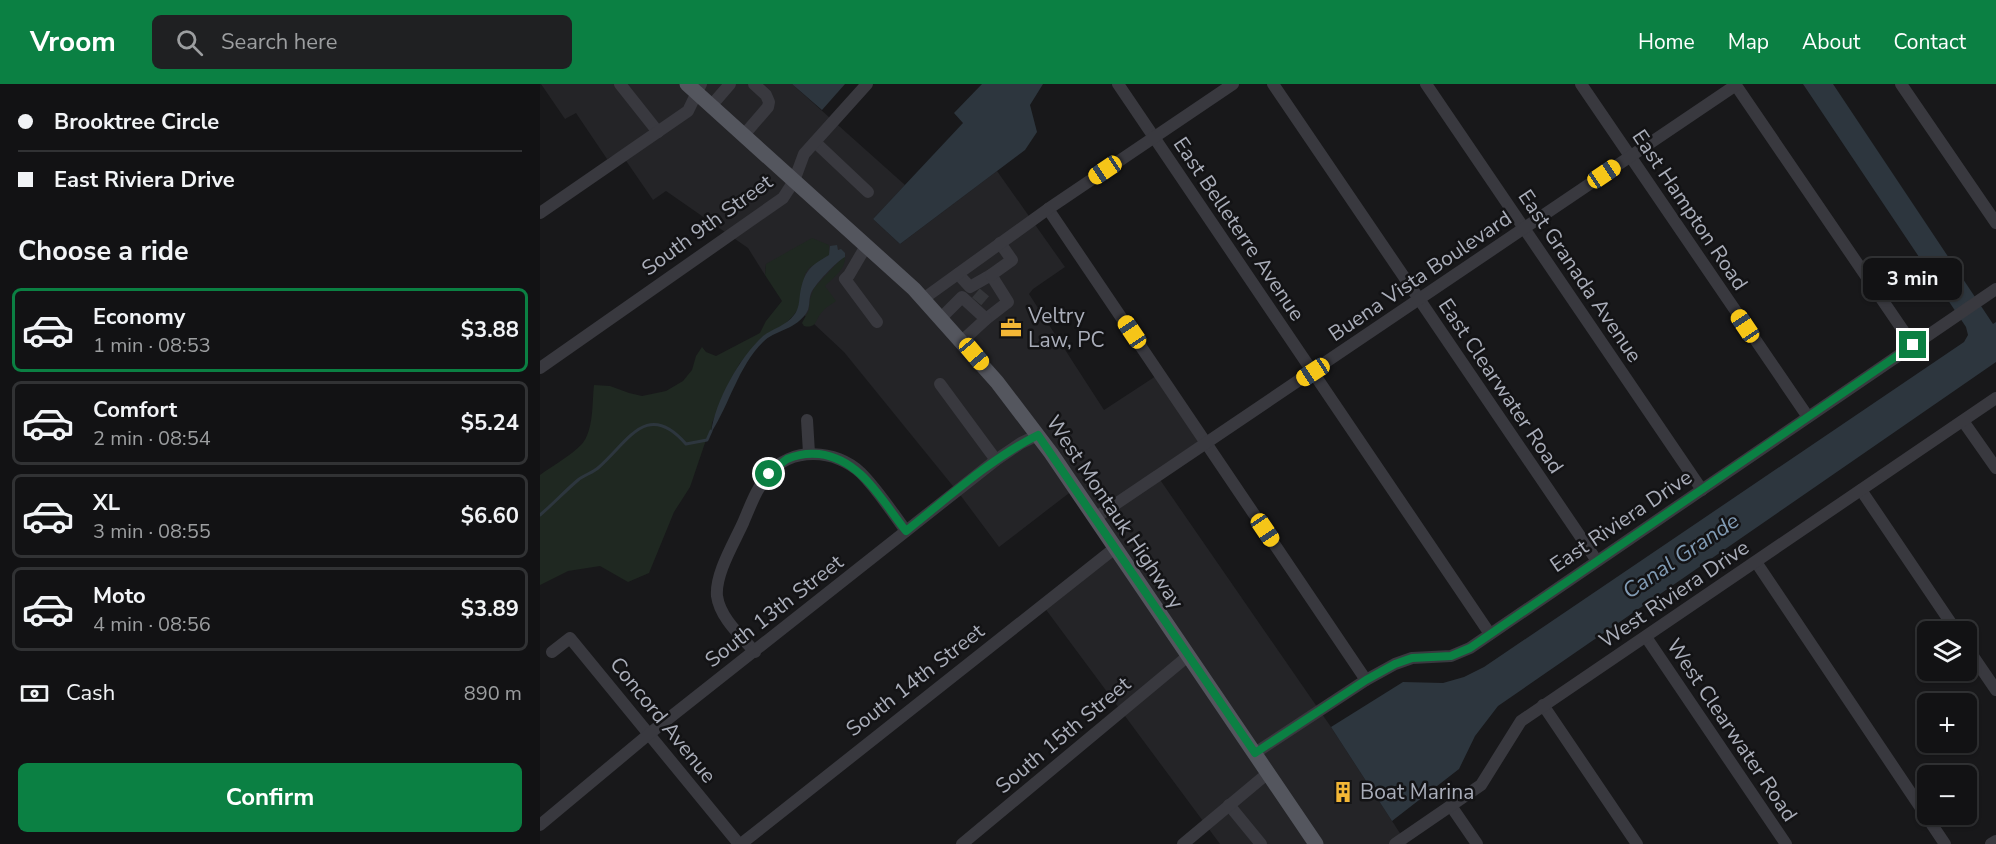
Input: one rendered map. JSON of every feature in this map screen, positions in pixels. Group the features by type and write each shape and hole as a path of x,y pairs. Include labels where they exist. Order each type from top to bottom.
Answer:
{"main road":[{"name":"West Montauk Highway","path":"695,87 711,106 923,299 997,382 1038,435 1317,844"}],"street":[{"path":"620,84 658,132"},
{"path":"711,106 730,84"},
{"path":"743,135 768,107 769,102 766,95 754,84"},
{"name":"South 9th Street","path":"540,368 783,198 794,181 804,154 867,84"},
{"name":"East Belleterre Avenue","path":"1118,84 1490,634"},
{"path":"923,299 1048,209 1233,84"},
{"name":"East Clearwater Road","path":"1273,84 1597,561"},
{"name":"East Granada Avenue","path":"1426,84 1702,490"},
{"name":"East Hampton Road","path":"1581,84 1808,417"},
{"path":"1901,84 1996,223"},
{"path":"1735,85 1913,345"},
{"name":"Buena Vista Boulevard","path":"1095,518 1735,85"},
{"path":"540,213 688,111 695,87"},
{"path":"815,142 868,192"},
{"path":"1048,209 1366,680"},
{"path":"941,318 962,297 1012,260 1000,243"},
{"path":"866,246 849,275 844,279 877,322"},
{"path":"958,273 973,290"},
{"path":"962,341 986,319 992,307 1008,302 991,275"},
{"name":"East Riviera Drive","path":"1255,753 1366,680 1395,664 1412,658 1451,656 1470,648 1993,291"},
{"path":"962,297 986,319"},
{"path":"940,384 996,460"},
{"name":"West Riviera Drive","path":"1395,844 1481,785 1521,722 1996,398"},
{"path":"807,420 809,453"},
{"path":"1964,421 1996,468"},
{"name":"South 13th Street","path":"540,825 649,734 996,460 1021,443 1038,435"},
{"path":"755,652 731,625 722,611 717,596 719,578 758,491 769,474 788,459 809,453 831,455 849,464 861,474 906,531"},
{"path":"1861,490 1950,621"},
{"name":"South 14th Street","path":"740,844 1115,548"},
{"path":"1756,562 1946,844"},
{"name":"West Clearwater Road","path":"1646,637 1786,844"},
{"name":"Concord Avenue","path":"552,652 570,638 740,844"},
{"name":"South 15th Street","path":"962,844 1188,657"},
{"path":"1977,662 1996,690"},
{"path":"1544,705 1637,844"},
{"path":"1183,844 1268,773"},
{"path":"1229,805 1261,844"},
{"path":"1451,806 1476,844"},
{"path":"1991,844 1996,841"}],"shaded area":[{"path":"541,84 792,84 905,185 873,219 900,244 997,171 1065,267 1029,294 1104,410 1156,376 1199,441 1154,471 1331,727 1407,844 1220,844 1044,607 1119,549 1077,487 999,547 961,496 844,352 798,309 766,264 765,275 748,248 666,191 653,200 620,152 607,159 576,113 565,119"},
{"path":"812,238 829,245 829,255 809,268 805,274 798,309 793,316 784,325 762,337 740,363 712,423 711,433 707,437 690,487 674,512 649,573 628,582 600,566 568,571 540,585 540,475 573,452 586,438 591,424 594,385 610,386 642,396 666,391 683,381 692,370 696,356 702,347 706,352 716,356 760,333 766,321 782,301 765,275 766,264"},
{"path":"843,257 845,261 841,269 825,286 836,301 820,314 812,326 804,326 802,323 809,310 814,288"}],"water":[{"path":"792,84 845,84 822,110"},
{"path":"982,84 1043,84 1030,105 1037,132 1025,150 900,244 873,219 963,123 954,113"},
{"name":"Canal Grande","path":"1803,84 1833,84 1993,324 1996,322 1996,362 1498,706 1475,736 1459,769 1392,821 1331,727 1403,682 1443,683 1464,677 1484,667 1964,342 1968,335 1966,327"},
{"path":"837,245 838,250 841,249 845,253 845,257 832,268 811,293 805,315 795,324 768,338 754,352 711,433 723,394 737,367 763,336 787,322 794,315 798,308 806,274 817,262 829,255 830,246"}],"waterway":[{"path":"540,515 578,480 598,468 639,429 649,425 660,425 672,431 686,444 707,440 711,431"}],"tunnel":[{"path":"976,293 989,304"}],"place":[{"name":"Veltry Law, PC","path":"1011,328"},
{"name":"Boat Marina","path":"1343,792"}],"route":[{"path":"769,474 788,459 809,453 831,455 849,464 861,474 906,531 996,460 1021,443 1038,435 1255,753 1366,680 1395,664 1412,658 1451,656 1470,648 1913,345"}]}
